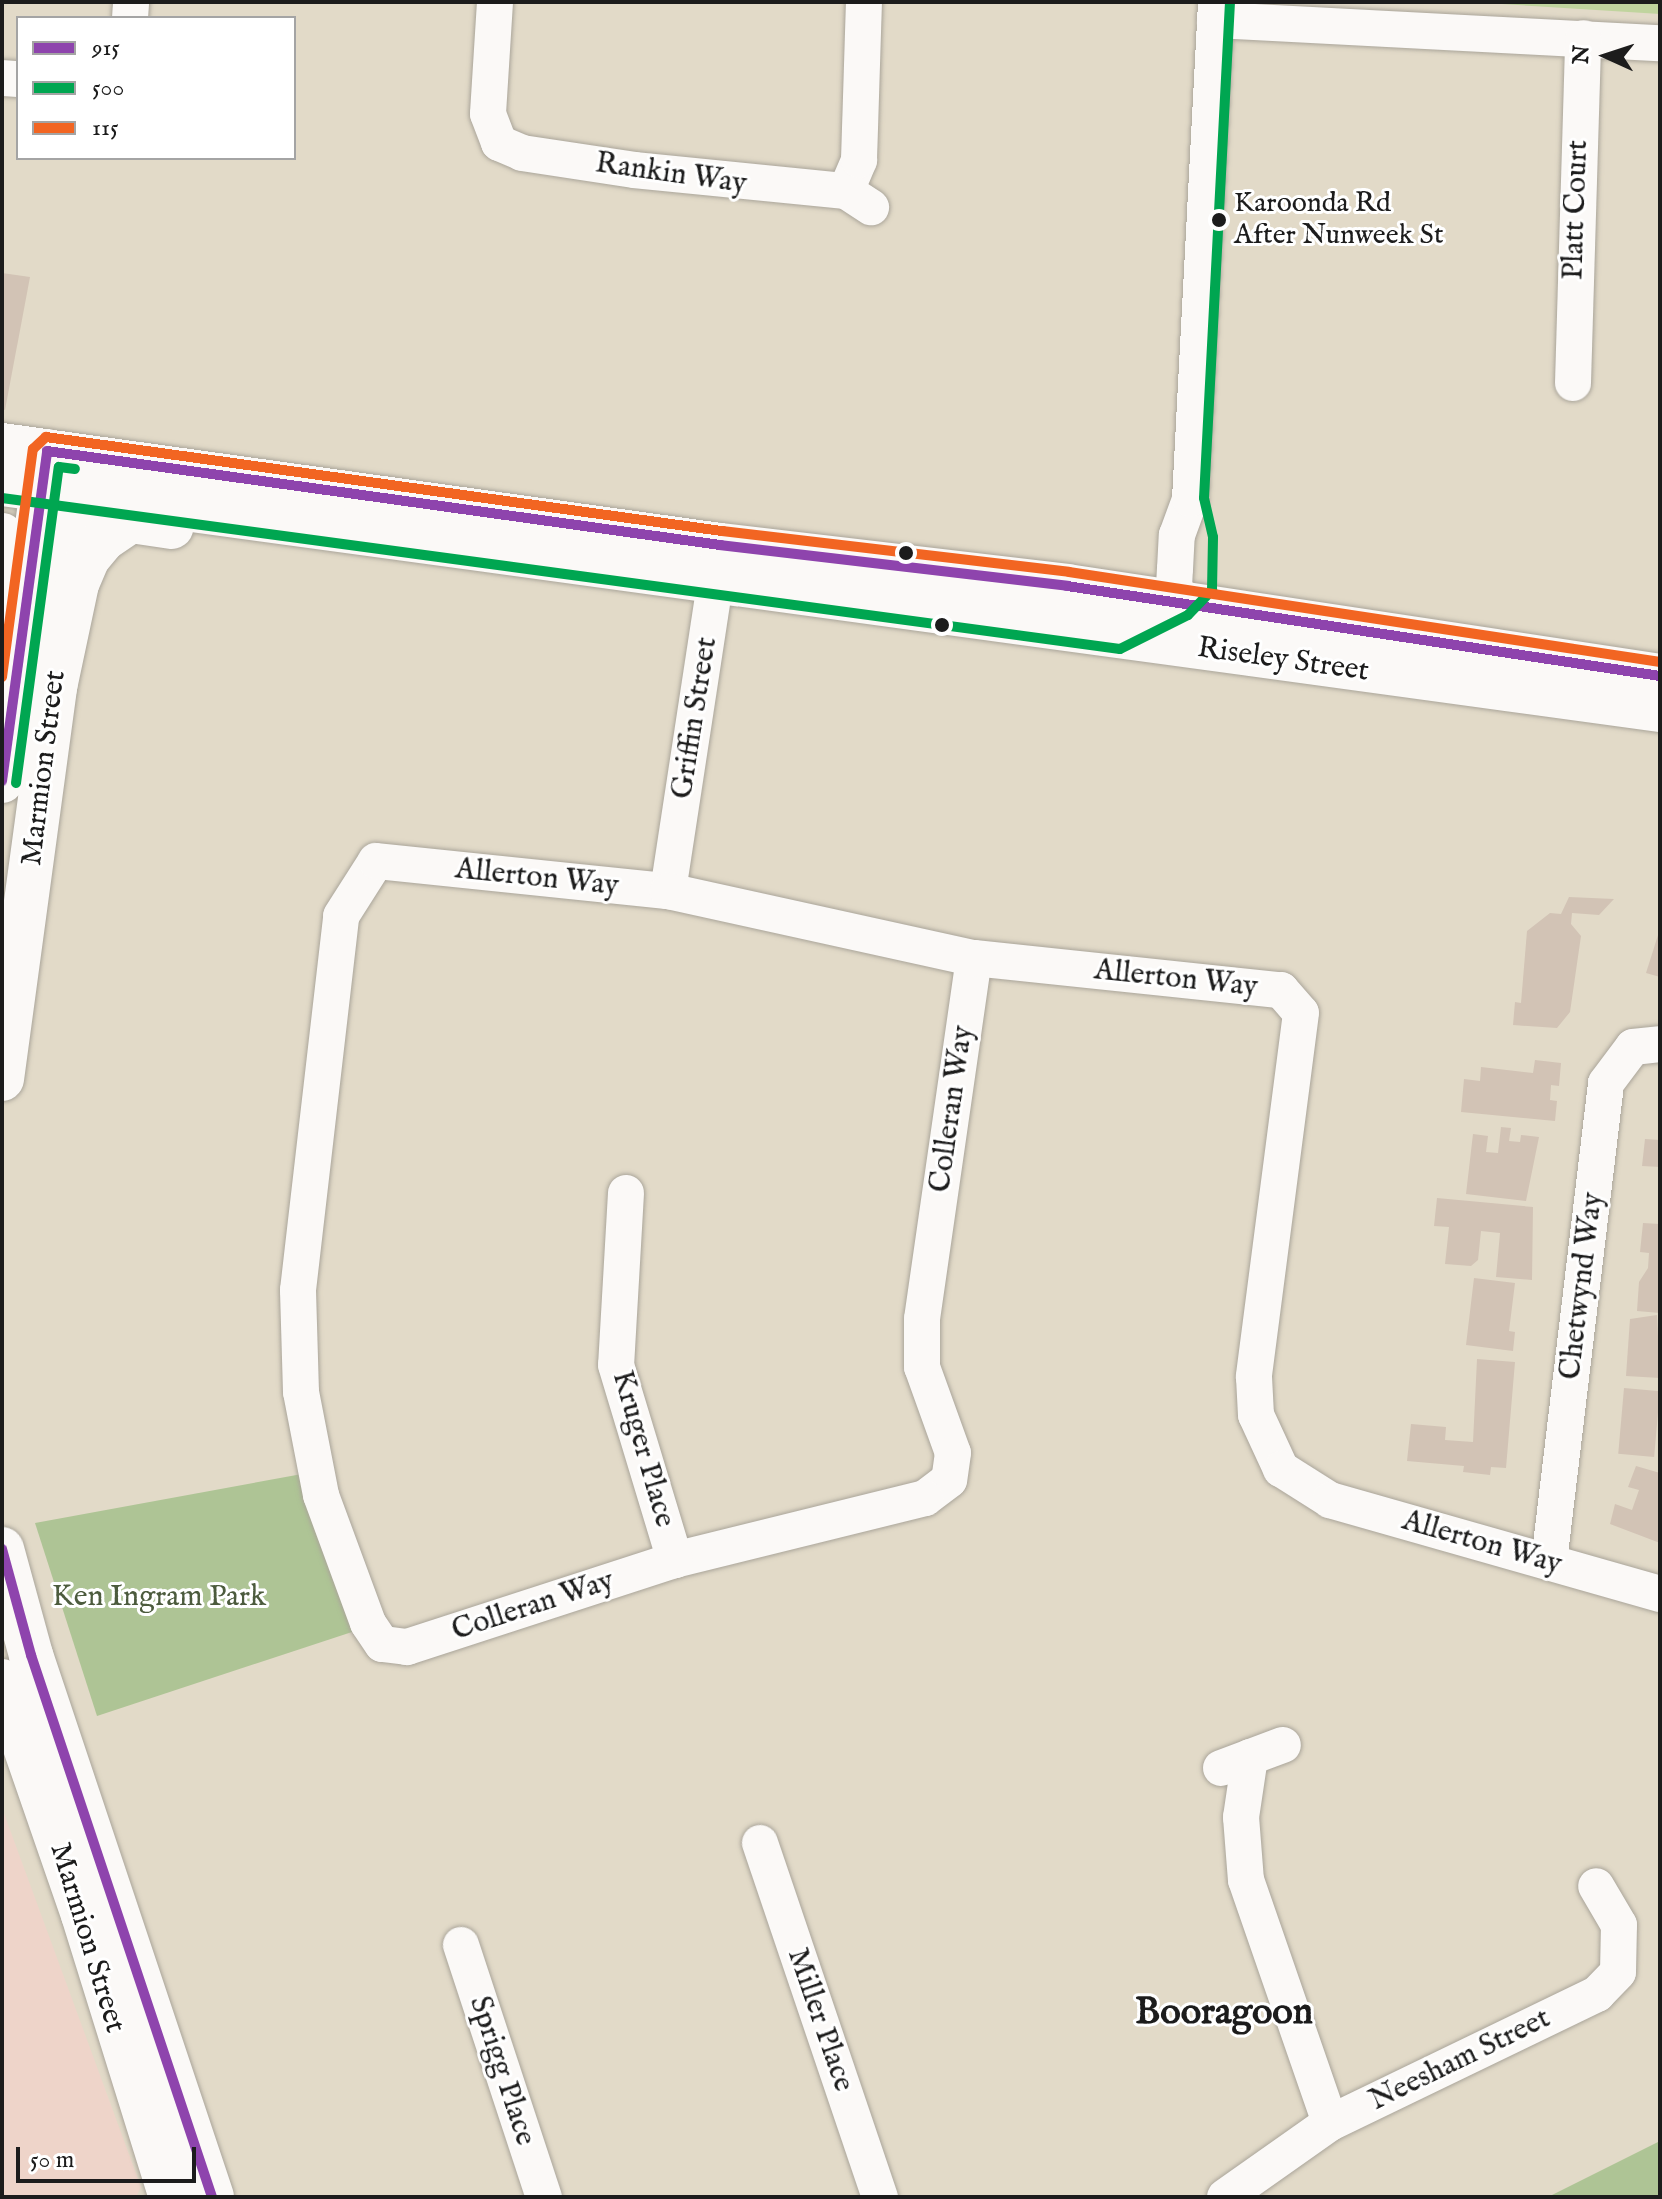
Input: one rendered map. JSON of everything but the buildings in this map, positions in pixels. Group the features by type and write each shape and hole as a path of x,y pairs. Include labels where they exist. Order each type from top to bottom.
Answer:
{"main road":[{"name":"Riseley Street","path":"2,445 52,476 332,529 1181,603 1660,676"},
{"name":"Riseley Street","path":"52,476 718,562 1115,636 1309,665 1660,710"},
{"name":"Marmion Street","path":"2,1079 53,697 52,476"},
{"name":"Marmion Street","path":"2,781 52,476"},
{"path":"53,697 77,584 88,558 104,539 131,521 283,543 332,529"},
{"path":"2,535 8,561 2,642"},
{"name":"Marmion Street","path":"2,1549 36,1670 212,2197"},
{"name":"Marmion Street","path":"2,1681 83,1915 171,2197"}],"street":[{"name":"Rankin Way","path":"495,2 488,153 522,153 859,199 864,2"},
{"path":"1115,636 1181,603 1198,588 1199,538 1190,499 1216,11 1660,43"},
{"name":"Platt Court","path":"1573,383 1583,38"},
{"name":"Griffin Street","path":"668,891 718,562"},
{"path":"1181,603 1201,629 1284,643 1309,665"},
{"name":"Allerton Way","path":"376,861 668,891 974,958 1281,990 1301,1013 1254,1377 1256,1415 1281,1469 1330,1500 1660,1594"},
{"name":"Colleran Way","path":"376,861 341,916 298,1290 301,1392 321,1495 368,1623 382,1644 407,1647 675,1560 925,1498 949,1480 953,1453 922,1367 922,1319 974,958"},
{"name":"Chetwynd Way","path":"1549,1562 1606,1083 1633,1047 1660,1044"},
{"name":"Kruger Place","path":"626,1193 616,1365 675,1560"},
{"path":"1283,1745 1235,1763 1246,1880 1330,2123"},
{"name":"Miller Place","path":"760,1843 880,2197"},
{"name":"Neesham Street","path":"1225,2197 1330,2123 1597,1994 1618,1972 1619,1925 1596,1886"},
{"name":"Sprigg Place","path":"461,1945 544,2197"}],"shaded area":[{"path":"2,1808 141,2187 136,2197 2,2197"}],"green space":[{"path":"1470,2 1660,2 1660,14"},
{"name":"Ken Ingram Park","path":"302,1474 355,1631 97,1716 35,1523"},
{"path":"1660,2141 1660,2197 1548,2197"}],"transit line":[{"name":"500","path":"2,498 1120,649 1188,615 1212,590 1213,537 1204,498 1230,3"},
{"name":"115","path":"2,677 33,449 46,437 722,531 1069,572 1660,662"},
{"name":"915","path":"2,781 47,451 720,545 1067,586 1660,676"},
{"name":"500","path":"16,783 59,467 75,469"},
{"name":"915","path":"2,1549 31,1655 212,2197"}],"place":[{"name":"Karoonda Rd After Nunweek St","path":"1219,220"}],"district":[{"name":"Booragoon","path":"1224,2014"}]}
